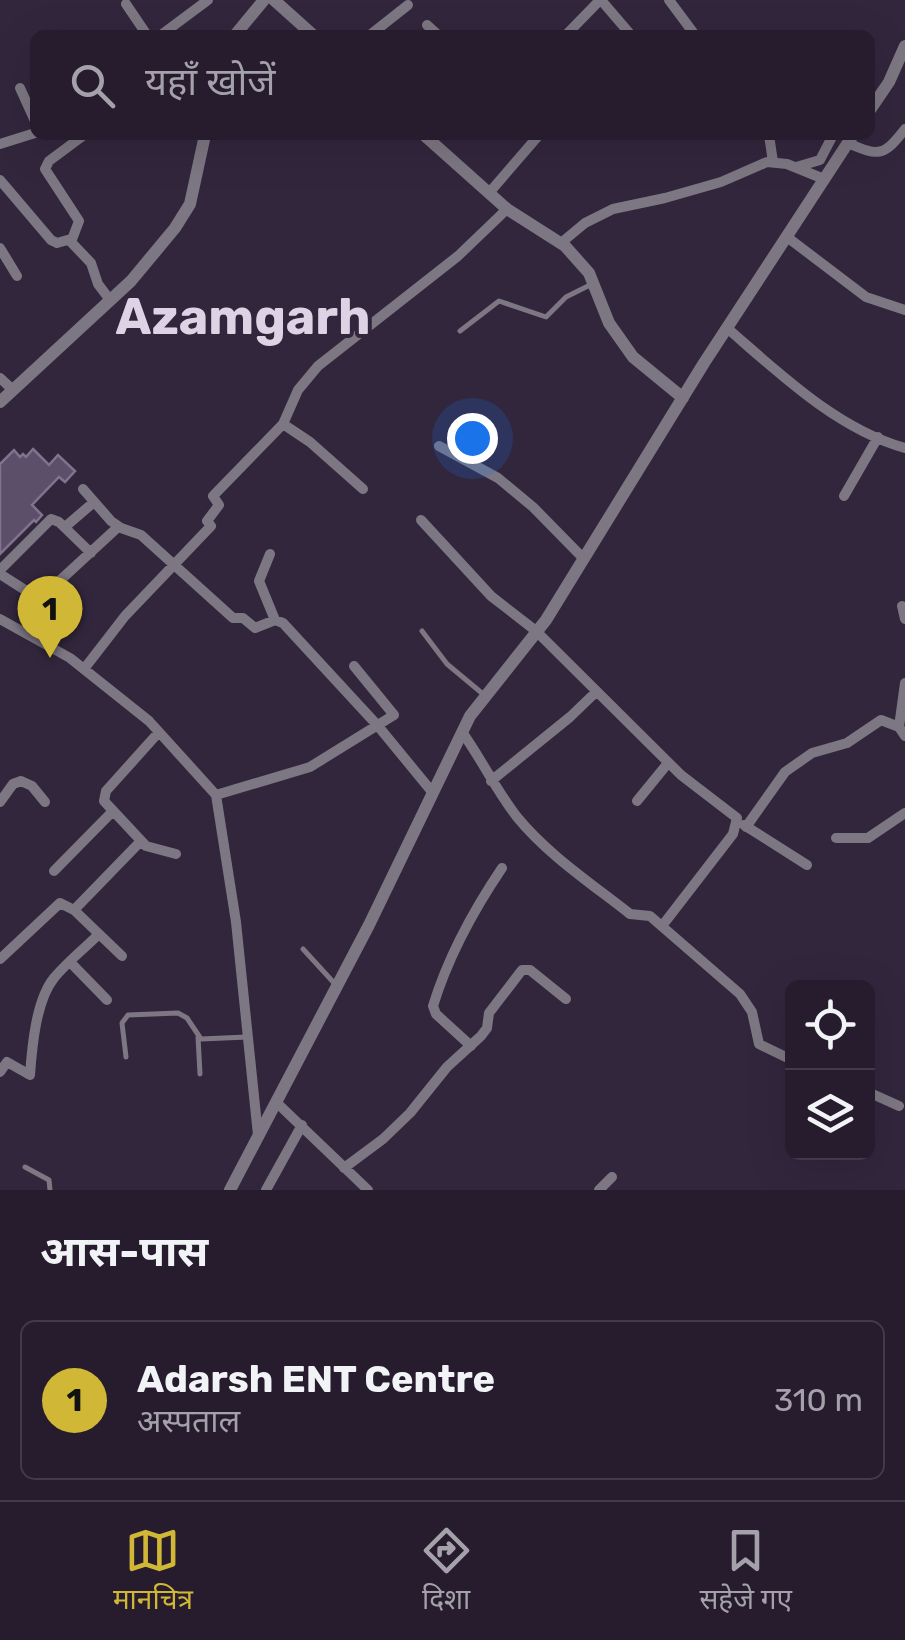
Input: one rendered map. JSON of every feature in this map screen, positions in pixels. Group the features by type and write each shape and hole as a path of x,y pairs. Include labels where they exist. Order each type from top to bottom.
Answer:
{"street":[{"path":"168,30 208,0"},
{"path":"239,30 264,0"},
{"path":"274,0 307,30"},
{"path":"571,30 601,0 627,30"},
{"path":"669,0 691,30"},
{"path":"127,1 144,30"},
{"path":"376,30 408,4"},
{"path":"427,25 432,30"},
{"path":"875,102 905,46"},
{"path":"20,88 30,110"},
{"path":"853,140 878,153 886,151 905,128"},
{"path":"0,144 30,135"},
{"path":"0,180 51,240 70,239 79,220 45,169 49,160 77,140"},
{"path":"0,402 131,281 175,228 190,204 204,140"},
{"path":"431,140 507,209 561,243 589,274 609,323 634,357 682,398"},
{"path":"488,192 535,140"},
{"path":"771,140 773,162"},
{"path":"796,167 822,159 831,140"},
{"path":"230,1190 259,1140 462,732 584,559 682,398 850,140"},
{"path":"561,243 585,223 613,209 665,198 773,162 824,180"},
{"path":"84,670 124,616 211,526 207,521 219,505 213,496 283,424 298,390 318,366 458,256 507,209"},
{"path":"786,237 876,302 905,310"},
{"path":"70,239 93,267 98,284 110,300"},
{"path":"0,248 17,276"},
{"path":"727,328 799,388 878,437 905,448"},
{"path":"0,378 14,390"},
{"path":"283,424 320,450 363,489"},
{"path":"844,496 878,437"},
{"path":"440,446 498,478 584,559"},
{"path":"82,488 118,526 142,535 233,618 243,618 255,628 275,620 283,623 378,726 433,793"},
{"path":"65,527 94,502"},
{"path":"91,554 65,527 48,520 0,572 36,597 42,597 91,554 118,526"},
{"path":"421,520 491,596 536,631 668,763 742,824 807,865"},
{"path":"270,554 259,582 275,620"},
{"path":"902,606 905,619"},
{"path":"0,619 84,670 159,732 216,795 236,922 259,1140"},
{"path":"216,795 310,767 394,715 354,666"},
{"path":"662,926 777,778 805,757 847,743 880,720 902,732 905,683"},
{"path":"491,781 570,718 595,692"},
{"path":"159,732 106,792 104,801 140,842 156,851 176,854"},
{"path":"462,732 491,781 544,845 627,913 647,914 740,994 752,1012 759,1044 785,1057"},
{"path":"637,801 668,763"},
{"path":"0,802 13,784 21,781 32,786 45,802"},
{"path":"54,871 112,812"},
{"path":"836,838 864,840 905,813"},
{"path":"74,910 140,842"},
{"path":"471,1046 436,1014 434,1006 465,930 502,868"},
{"path":"0,959 60,903 74,910 122,956"},
{"path":"0,1072 7,1062 30,1075 34,1026 46,992 54,978 100,934"},
{"path":"70,962 108,1000"},
{"path":"344,1168 396,1126 486,1031 489,1013 522,970 530,970 566,998"},
{"path":"875,1095 899,1106"},
{"path":"276,1102 368,1190"},
{"path":"266,1190 302,1125"},
{"path":"599,1190 612,1177"}],"lane":[{"path":"460,331 496,302 546,316 566,297 593,284"},
{"path":"422,631 447,664 485,696"},
{"path":"302,950 337,986"},
{"path":"126,1057 122,1023 128,1015 178,1013 187,1018 198,1038 200,1074"},
{"path":"198,1038 248,1037"},
{"path":"25,1167 49,1180 50,1190"}],"building":[{"path":"33,449 49,465 58,455 75,471 65,482 59,477 32,505 42,515 0,554 0,464 14,450 20,457 26,457"}],"place":[{"name":"Adarsh ENT Centre","path":"50,658"}],"district":[{"name":"Azamgarh","path":"243,317"}]}
